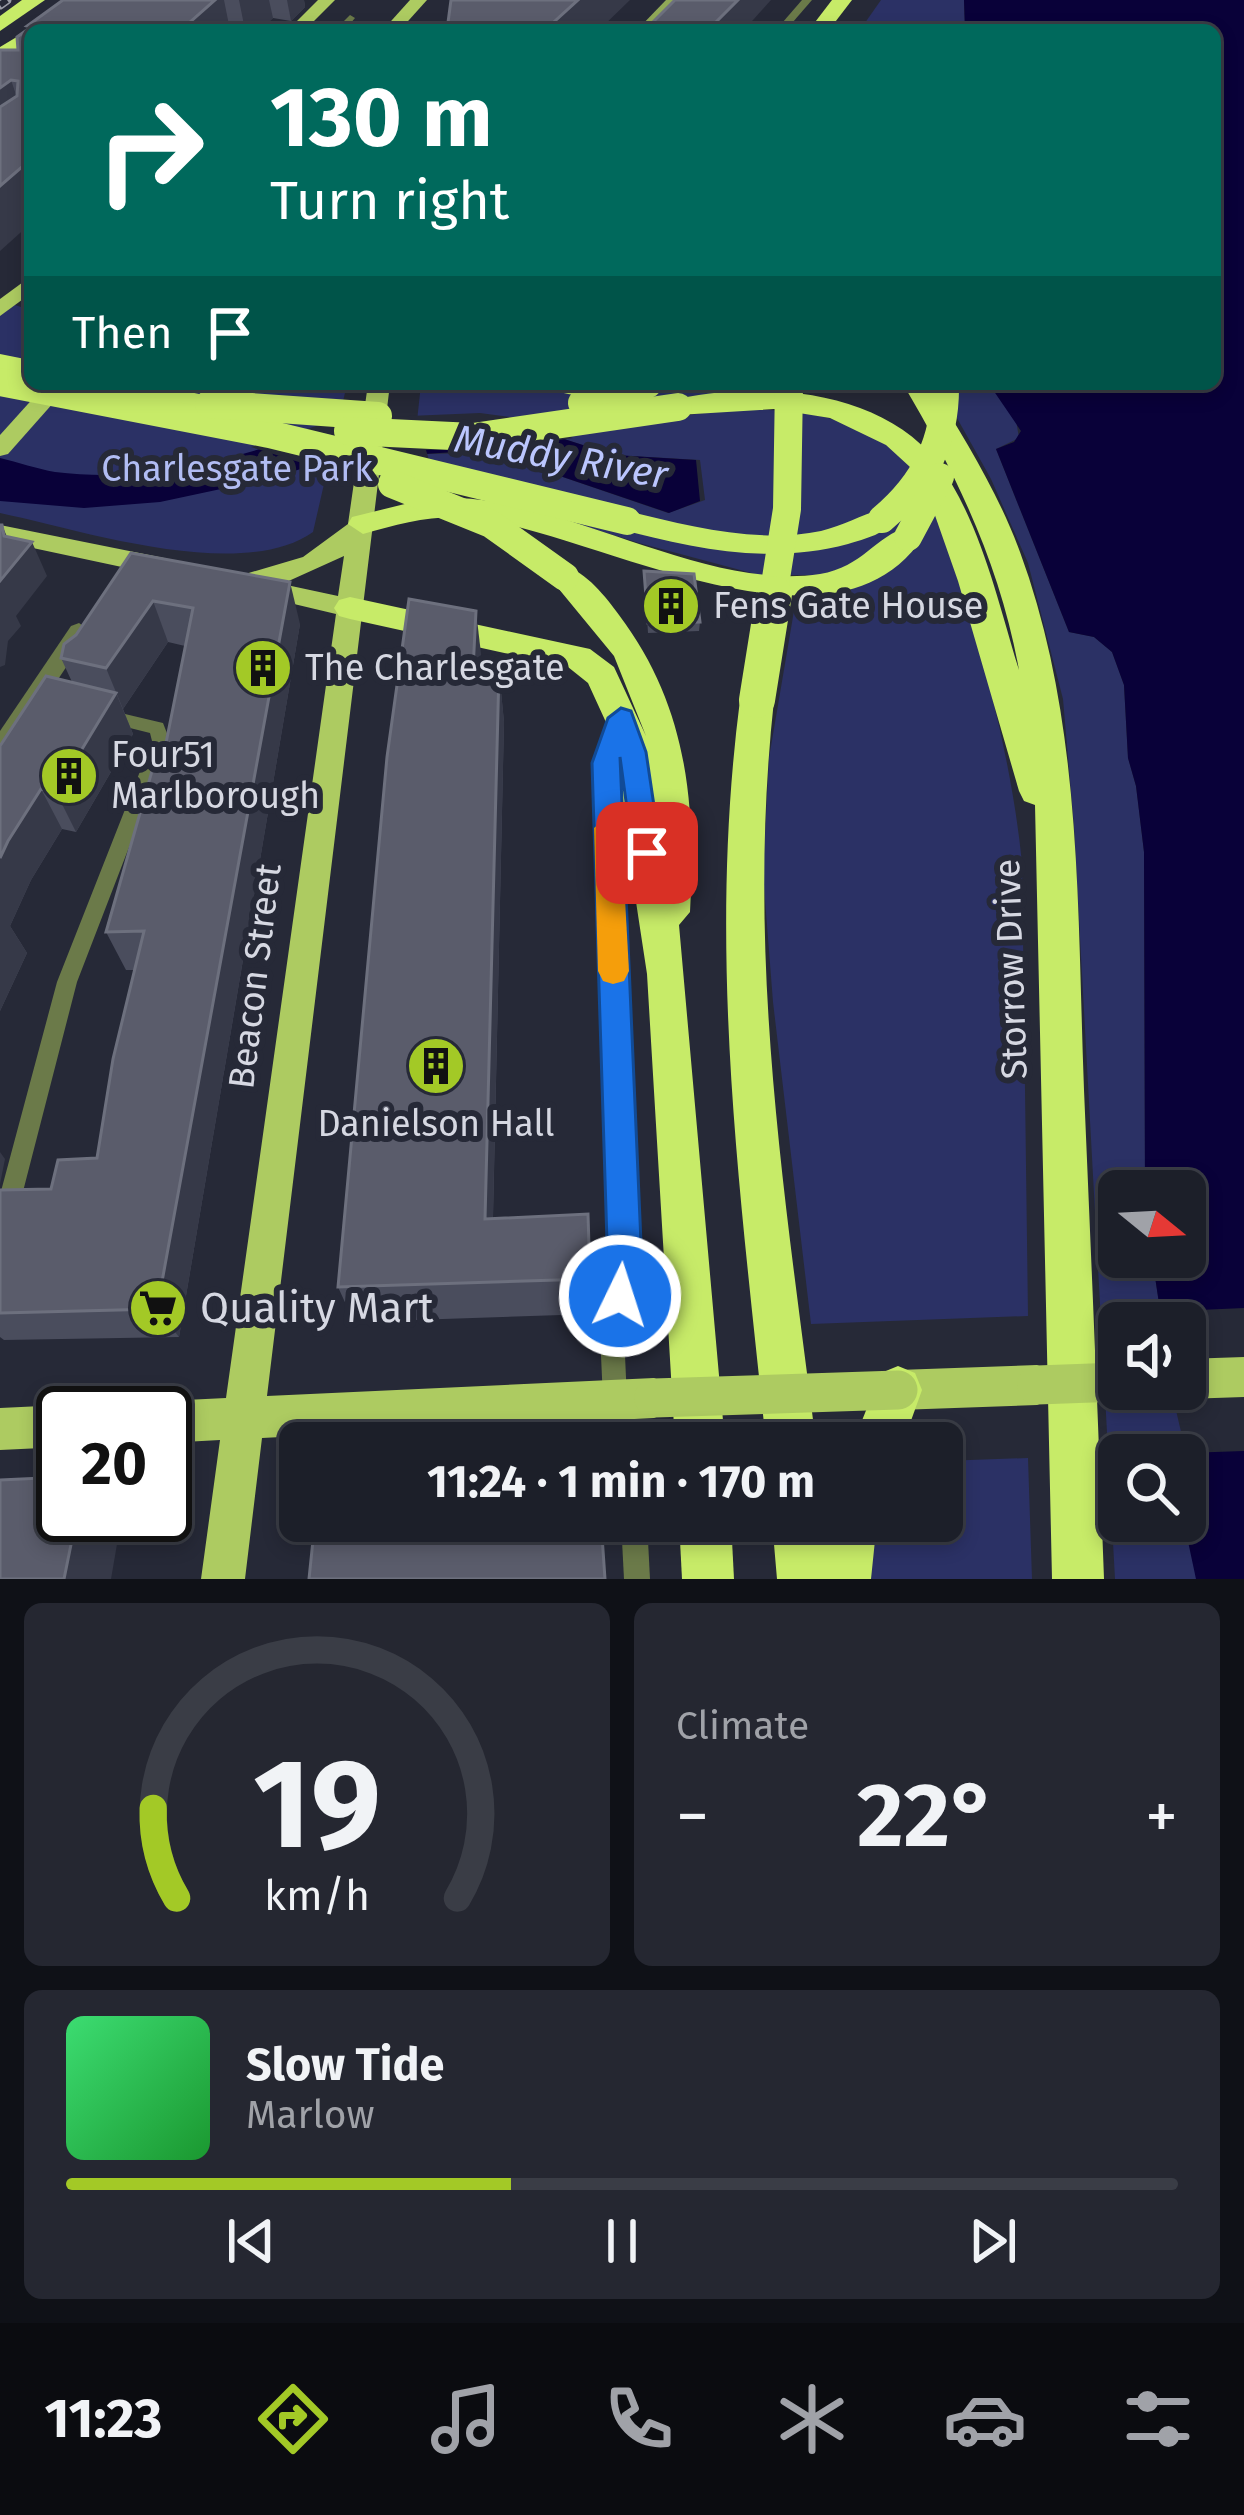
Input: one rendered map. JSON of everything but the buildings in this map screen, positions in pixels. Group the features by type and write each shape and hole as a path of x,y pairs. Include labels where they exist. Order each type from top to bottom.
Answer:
{"highway":[{"path":"0,25 35,0"},
{"path":"50,390 201,414 429,440 526,435 671,396"},
{"path":"128,390 464,510 515,538 565,577 630,654 654,698 669,746 675,799 667,974"},
{"path":"619,390 834,410 894,439 934,479"},
{"path":"201,414 454,418 557,409 626,390"},
{"path":"789,390 787,509 742,804 740,896 760,1169 789,1422"},
{"path":"838,390 901,423 928,452 984,609 1055,852"},
{"name":"Storrow Drive","path":"920,390 977,481 1022,594 1043,699 1055,852 1078,1579"},
{"path":"201,414 713,542 764,547 825,542 882,518 907,497 928,466 946,394"},
{"path":"363,524 445,507 502,512 786,589 853,580 884,563 908,537 942,472 946,394"},
{"path":"350,608 578,657 602,676 621,718 636,768 667,974 699,1422"},
{"path":"886,1422 898,1390"},
{"path":"706,1542 708,1579"},
{"path":"800,1542 803,1579"},
{"path":"845,1579 849,1542"}],"main road":[{"path":"302,24 327,0"},
{"path":"400,24 425,5"},
{"path":"0,310 21,287"},
{"path":"0,449 54,390"},
{"name":"Beacon Street","path":"223,1579 377,396"},
{"path":"350,608 233,581 289,574 322,560 363,524"},
{"path":"0,532 120,570 191,573"},
{"path":"1206,1378 1244,1377"},
{"path":"192,1421 1098,1383"},
{"path":"0,1429 36,1427"}],"street":[{"path":"650,24 673,0"},
{"path":"0,749 86,620"}],"lane":[{"path":"786,24 806,0"},
{"path":"345,24 350,18"},
{"path":"33,699 61,705"},
{"path":"0,1238 67,982 162,738 157,728 84,710"},
{"path":"621,718 605,763 624,1243 612,1333 635,1399 630,1422"},
{"path":"635,1542 638,1579"}],"green space":[{"path":"881,0 964,0 965,24 864,24"},
{"name":"Charlesgate Park","path":"0,300 24,308 24,390 346,390 313,532 282,547 245,553 160,548 0,513"},
{"path":"420,390 538,390 598,396 757,390 675,398 682,416 781,411 846,424 876,437 924,483 942,517 961,573 997,717 1019,833 1028,1316 811,1324 773,1002 763,874 769,758 796,599 842,593 835,575 759,575 639,543 520,506 424,459 425,454 473,453 510,459 668,513 705,500 700,460 614,455 564,439 417,421"},
{"path":"941,390 994,390 1016,420 1019,438 996,449 1069,632 1094,637 1112,652 1124,685 1128,758 1144,852 1145,1170 1098,1170 1098,1267 1074,827 1063,699 1028,563 991,479"},
{"path":"1099,1278 1155,1278 1159,1302 1100,1302"},
{"path":"1106,1410 1182,1410 1187,1434 1107,1434"},
{"path":"1028,1458 1032,1579 839,1579 836,1542 963,1542 963,1460"},
{"path":"1113,1542 1195,1542 1196,1579 1115,1579"}],"water":[{"path":"964,0 1244,0 1244,1579 1196,1579 1188,1542 1206,1542 1206,1434 1188,1434 1182,1410 1206,1410 1206,1302 1159,1302 1155,1278 1206,1278 1206,1170 1145,1170 1144,852 1128,758 1124,685 1112,652 1094,637 1069,632 996,449 1014,442 1021,431 993,390 1221,390 1221,24 965,24"},
{"name":"Muddy River","path":"307,433 564,439 614,455 696,460 700,501 669,513 510,459 455,452 330,460 160,502 84,508 0,501 0,458 55,472 120,475 215,461"}],"pier":[{"path":"480,413 526,419 573,438 496,449 426,450 429,460 318,468 251,447 338,419"},
{"path":"1244,1308 1244,1451 1206,1452 1206,1434 1182,1434 1176,1410 1206,1410 1206,1310"}],"railway":[{"path":"0,5 7,0"}],"slow traffic":[{"path":"607,828 613,971"}],"place":[{"name":"Fens Gate House","path":"671,606"},
{"name":"The Charlesgate","path":"263,668"},
{"name":"Four51 Marlborough","path":"69,776"},
{"name":"Danielson Hall","path":"436,1066"},
{"name":"Quality Mart","path":"158,1308"}],"route":[{"path":"620,1296 624,1243 605,763 621,718 633,752 647,853"}]}
